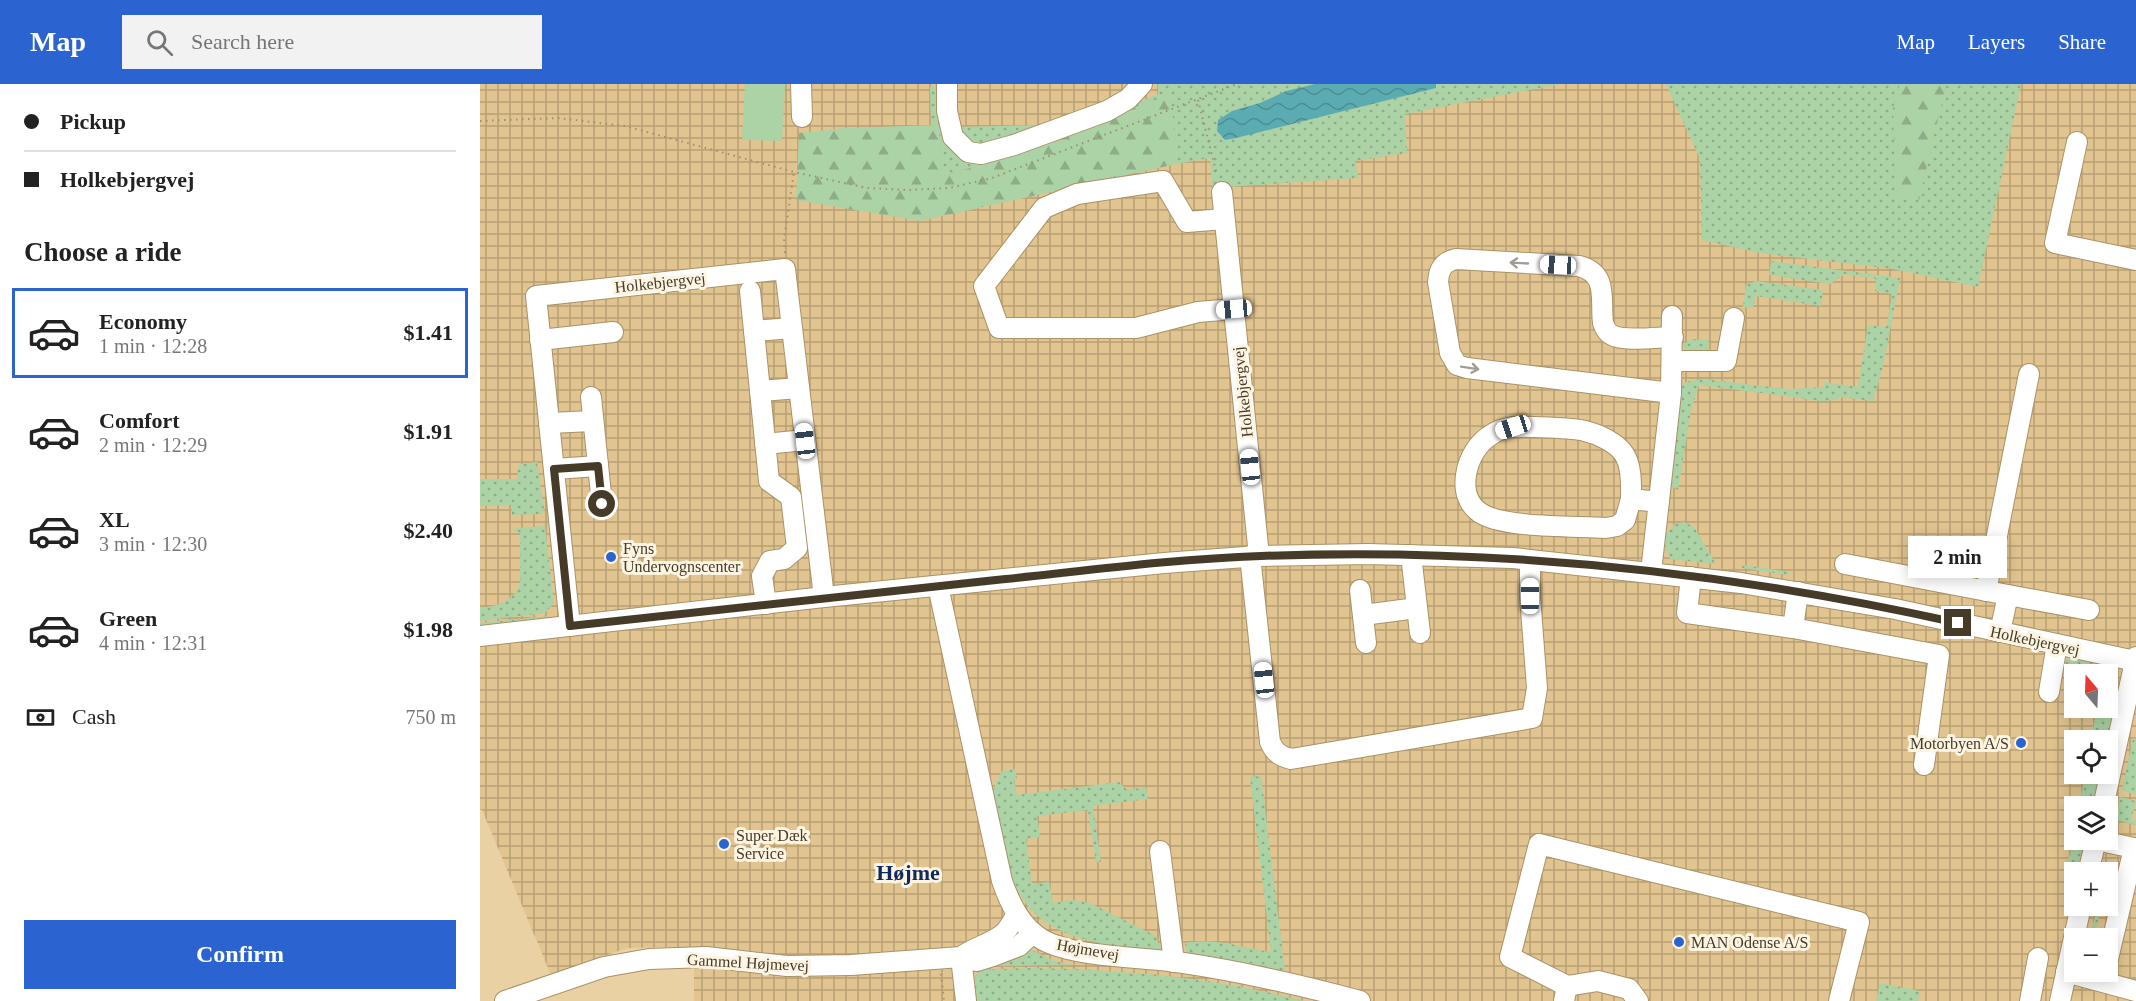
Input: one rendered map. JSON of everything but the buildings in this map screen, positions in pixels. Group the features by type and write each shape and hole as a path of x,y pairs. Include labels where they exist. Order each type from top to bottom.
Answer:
{"street":[{"path":"801,84 802,117"},
{"path":"947,84 947,111 953,137 968,152 981,154 1014,145 1107,111 1128,99 1142,84"},
{"path":"2077,142 2055,243 2136,260"},
{"path":"1224,219 1188,222 1163,180 1077,194 1044,208 984,286 999,328 1136,328 1198,312 1234,309"},
{"name":"Holkebjergvej","path":"1222,192 1254,556"},
{"path":"1671,393 1457,365 1450,353 1438,273 1448,261 1456,259 1579,266 1595,273 1600,282 1603,323 1612,335 1620,338 1673,337"},
{"path":"785,268 824,597"},
{"name":"Holkebjergvej","path":"570,626 536,296 785,268"},
{"path":"750,291 769,481 791,497 797,548 784,559 770,561 762,576 766,604"},
{"path":"1651,572 1671,393 1672,316"},
{"path":"1672,361 1726,361 1734,318"},
{"path":"754,331 792,328"},
{"path":"540,339 613,332"},
{"path":"1986,591 2029,374"},
{"path":"760,392 799,388"},
{"path":"591,397 602,504"},
{"path":"549,423 594,421"},
{"path":"1513,427 1584,430 1611,442 1624,454 1631,476 1630,499 1625,520 1617,526 1606,528 1510,523 1483,515 1470,502 1465,487 1468,464 1477,445 1492,434 1513,427"},
{"path":"765,444 805,441"},
{"path":"554,469 598,466"},
{"path":"1630,499 1659,502"},
{"path":"1411,555 1420,633"},
{"name":"Holkebjergvej","path":"480,636 824,597 1153,564 1254,556 1411,555 1530,560 1651,572 1798,592 1895,609 2136,659"},
{"path":"1254,556 1270,742 1273,750 1280,756 1292,759 1532,718 1537,688 1530,596 1530,560"},
{"path":"1845,564 2089,610"},
{"path":"1691,577 1687,614 1793,628 1940,655 1924,765"},
{"name":"Højmevej","path":"938,586 1002,882 1010,905 1033,933 1045,941 1076,951 1174,962 1312,988 1360,1001"},
{"path":"1360,590 1366,643"},
{"path":"1793,628 1798,592"},
{"path":"2000,632 2007,595"},
{"path":"1363,615 1417,608"},
{"path":"2049,692 2057,644"},
{"path":"2107,796 2128,730 2136,659"},
{"path":"1638,1001 1629,989 1598,981 1566,993 1510,957 1539,844 1859,922 1839,1001"},
{"path":"2115,928 2134,849 2118,845"},
{"path":"1160,851 1174,962"},
{"name":"Gammel Højmevej","path":"962,957 972,949 1004,933 1017,914"},
{"name":"Gammel Højmevej","path":"505,1001 604,967 649,958 706,957 787,966 851,965 962,957 977,961 1019,945 1033,933"},
{"path":"962,957 966,1001"},
{"path":"2030,1001 2038,958"},
{"path":"2060,1001 2064,982"},
{"path":"2103,982 2136,991"}],"path":[{"path":"480,121 558,118 625,126 794,172 867,188 909,190 949,188 992,178 1237,84"},
{"path":"1198,100 1222,192"},
{"path":"785,268 784,238 794,172"},
{"path":"939,960 944,1001"}],"shaded area":[{"path":"480,84 2136,84 2136,1001 694,1001 694,966 683,947 627,948 551,975 482,810 480,810"}],"green space":[{"path":"745,84 785,84 782,141 742,140"},
{"path":"940,84 969,159 1120,111 1158,94 1158,84 1560,84 1405,114 1407,153 1355,161 1359,178 1212,188 1210,158 1176,164 1171,95 1007,156 941,177 938,125 931,125 930,87"},
{"path":"1666,84 1900,84 1893,108 1919,199 1946,84 2021,84 1978,287 1893,269 1760,253 1702,240 1700,159"},
{"path":"1900,84 1946,84 1919,200 1896,200 1893,108"},
{"path":"1171,94 1176,164 920,221 796,200 799,133 845,128 939,125 942,177 1007,156"},
{"path":"1044,125 997,147 967,145 954,127"},
{"path":"1771,261 1900,278 1883,366 1873,401 1840,397 1836,400 1822,401 1699,385 1691,410 1678,490 1671,486 1680,391 1685,382 1702,379 1789,389 1823,387 1824,382 1858,387 1868,325 1886,327 1887,325 1892,294 1875,291 1876,279 1845,274 1830,284 1769,275"},
{"path":"1756,281 1823,290 1821,306 1756,296 1753,308 1743,307 1746,285"},
{"path":"1691,339 1709,340 1708,349 1719,352 1687,352 1682,345"},
{"path":"537,462 544,509 542,514 512,515 511,505 480,506 480,479 517,479 518,467 521,464"},
{"path":"1684,522 1694,527 1716,564 1670,559 1666,548 1666,534 1675,524"},
{"path":"545,526 554,603 545,613 480,621 480,607 504,602 520,584 520,532 513,531 516,528"},
{"path":"1743,565 1790,572 1788,575 1742,568"},
{"path":"548,616 538,620 480,627 480,623"},
{"path":"2072,657 2092,659 2103,664 2066,664 2065,661"},
{"path":"2095,718 2112,718 2110,730 2093,730"},
{"path":"2133,738 2136,739 2136,795 2122,790"},
{"path":"1015,769 1017,779 1014,780 1017,795 1119,782 1126,789 1146,788 1148,799 1093,806 1101,862 1096,862 1088,810 1037,816 1040,837 1026,839 1032,884 1049,882 1053,903 1072,900 1090,903 1156,936 1161,950 1090,941 1049,924 1032,911 1019,892 1008,868 993,802 994,789 1002,771"},
{"path":"1261,776 1285,971 1187,954 1185,943 1219,942 1271,952 1250,777"},
{"path":"2083,784 2097,784 2094,796 2081,796"},
{"path":"2120,797 2136,801 2131,820 2136,821 2136,825 2118,820"},
{"path":"2071,850 2083,850 2081,862 2066,862"},
{"path":"2095,916 2099,916 2096,928 2092,928"},
{"path":"1027,950 1057,962 1076,965 984,966"},
{"path":"1026,968 1096,970 1200,980 1304,1001 974,1001 972,981 980,970"},
{"path":"1880,983 1916,990 1920,993 1918,1001 1876,1001"}],"water":[{"path":"1315,84 1436,84 1436,88 1236,138 1225,140 1217,131 1218,120 1232,111 1260,103 1286,91"}],"place":[{"name":"Fyns Undervognscenter","path":"611,557"},
{"name":"Motorbyen A/S","path":"2021,743"},
{"name":"Super Dæk Service","path":"724,844"},
{"name":"MAN Odense A/S","path":"1679,942"}],"district":[{"name":"Højme","path":"908,872"}],"route":[{"path":"602,504 598,466 554,469 570,626 1164,563 1259,556 1368,554 1513,558 1651,572 1741,583 1895,609 1958,623"}]}
